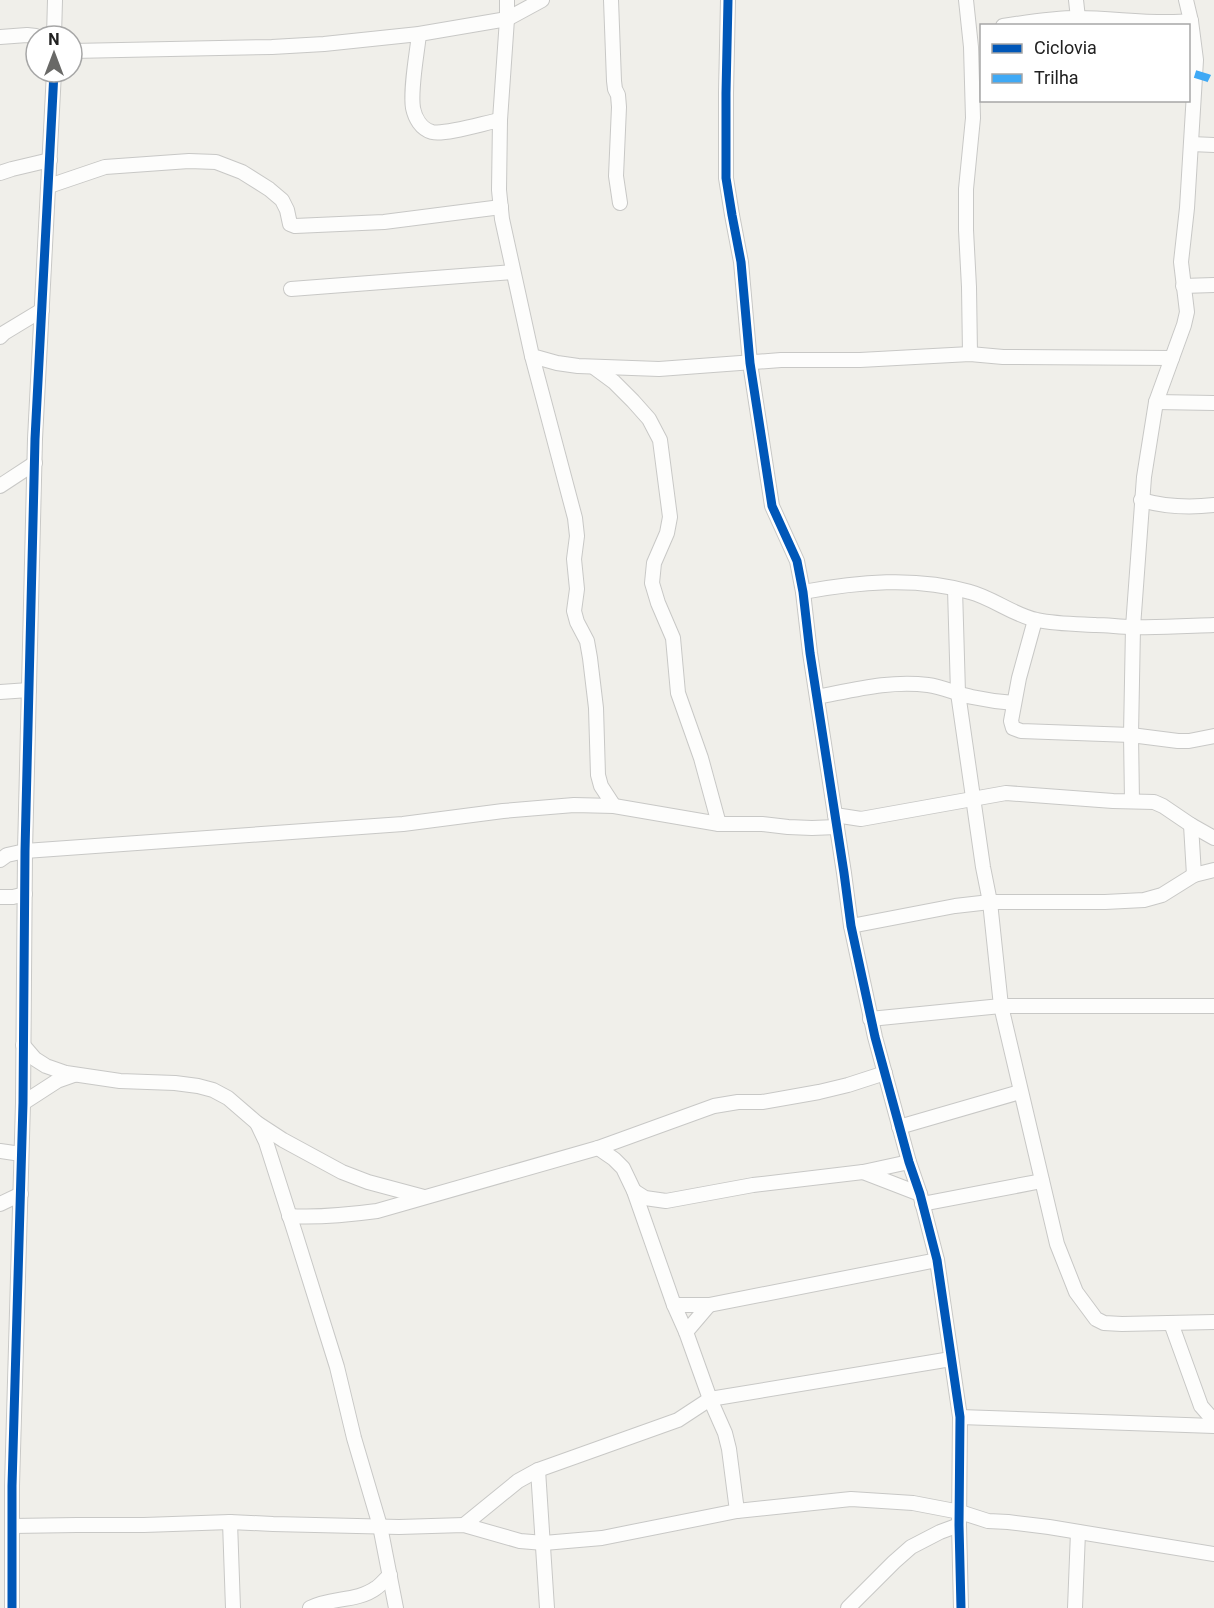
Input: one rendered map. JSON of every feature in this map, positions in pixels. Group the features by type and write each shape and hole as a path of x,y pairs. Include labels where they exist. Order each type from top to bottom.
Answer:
{"street":[{"path":"54,24 55,0"},
{"path":"507,0 500,120 499,190 502,219 532,356 575,518 577,536 574,559 577,589 574,611 587,641 590,658 596,708 598,775 601,786 614,806"},
{"path":"84,51 272,48 419,34 507,19 542,0"},
{"path":"611,0 614,81 620,107 616,176 620,203"},
{"path":"728,0 726,177 741,262 750,363 772,506 797,561 803,592 850,926 870,1018 937,1260 960,1417 961,1608"},
{"path":"966,0 975,27 973,118 966,199 970,354"},
{"path":"1076,0 1078,18"},
{"path":"1132,801 1133,627 1141,500 1156,402 1184,325 1186,312 1182,262 1196,60 1186,0"},
{"path":"1015,24 1078,18 1169,23 1191,21"},
{"path":"0,36 24,34"},
{"path":"419,34 413,109 422,127 432,132 444,132 500,120"},
{"path":"12,1608 12,1526 6,1486 24,1103 25,851 35,463 53,84"},
{"path":"1191,144 1214,144"},
{"path":"0,173 50,160"},
{"path":"49,186 105,167 216,162 242,171 269,189 282,200 290,224 295,226 384,222 501,207"},
{"path":"291,289 513,272"},
{"path":"1183,286 1214,285"},
{"path":"0,337 42,310"},
{"path":"532,356 557,363 595,368 659,369 780,360 860,360 970,354 1003,357 1172,358"},
{"path":"595,368 614,382 633,401 649,419 660,440 670,517 667,532 654,563 652,583 673,638 678,693 701,758 719,824"},
{"path":"1156,402 1214,403"},
{"path":"0,486 35,463"},
{"path":"1141,500 1176,507 1214,505"},
{"path":"803,592 857,584 916,582 970,592 998,602 1035,620 1133,627 1214,625"},
{"path":"955,589 958,693 990,902 1001,1006 1052,1227 1065,1266 1076,1292 1096,1320 1122,1324 1214,1322"},
{"path":"1035,620 1019,678 1011,721 1013,728 1021,731 1131,735 1189,741 1214,736"},
{"path":"817,697 872,686 899,684 935,686 972,697 1014,704"},
{"path":"0,692 29,690"},
{"path":"0,860 6,855 25,851 403,824 503,811 574,805 614,806 719,824 762,824 812,828 836,821 861,819 1006,793 1154,802 1214,838"},
{"path":"1191,825 1194,874"},
{"path":"850,926 955,906 990,902 1144,900 1162,894 1194,874 1214,870"},
{"path":"0,897 25,894"},
{"path":"870,1018 1001,1006 1214,1006"},
{"path":"24,1045 35,1059 46,1066 74,1075 120,1081 174,1083 213,1090 228,1098 257,1123 283,1140 342,1172 368,1182 424,1197"},
{"path":"289,1216 342,1216 377,1211 598,1148 714,1106 738,1102 762,1102 819,1092 885,1073"},
{"path":"24,1103 57,1081 74,1075"},
{"path":"899,1127 1020,1092"},
{"path":"257,1123 266,1142 337,1367 354,1438 381,1526 396,1608"},
{"path":"598,1148 623,1168 634,1191 674,1305 719,1416 729,1449 736,1510"},
{"path":"0,1150 21,1154"},
{"path":"634,1191 645,1198 666,1200 753,1185 863,1172 909,1162"},
{"path":"863,1172 921,1199 1042,1181"},
{"path":"0,1204 21,1194"},
{"path":"296,1236 307,1217"},
{"path":"674,1305 709,1305 937,1260"},
{"path":"686,1332 709,1305"},
{"path":"1171,1323 1201,1406 1214,1424"},
{"path":"464,1525 518,1480 538,1470 678,1420 711,1399 951,1359"},
{"path":"960,1417 1214,1424"},
{"path":"538,1470 547,1608"},
{"path":"12,1526 230,1522 399,1527 464,1525 520,1541 544,1543 603,1538 736,1510 851,1499 913,1503 959,1519 1008,1522 1214,1554"},
{"path":"362,1526 376,1509"},
{"path":"848,1608 911,1547 959,1519"},
{"path":"230,1522 233,1608"},
{"path":"1075,1608 1078,1532"},
{"path":"310,1608 318,1604 364,1594 390,1575"}],"marked path":[{"path":"1195,74 1214,81"}],"cycle path":[{"path":"728,0 726,178 741,262 750,363 772,506 797,561 803,592 851,926 875,1037 937,1260 960,1417 961,1608"},
{"path":"12,1608 12,1486 23,1103 25,851 35,439 53,84"}]}
